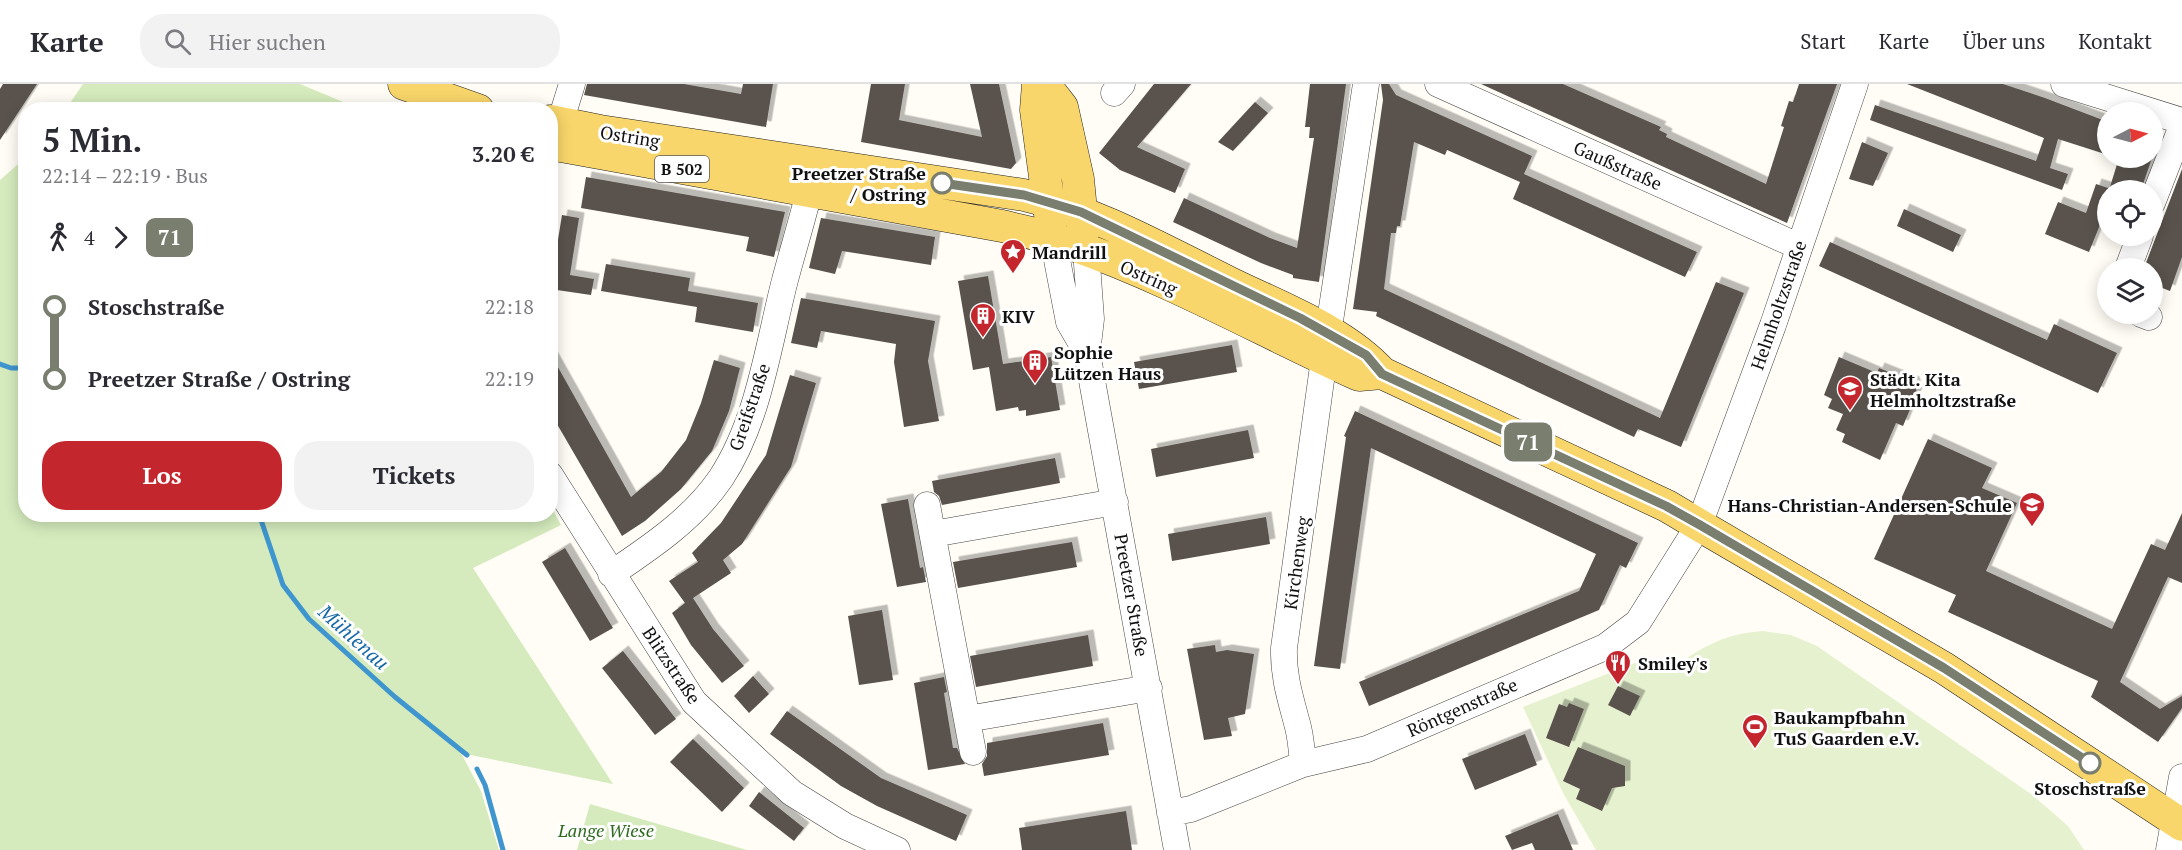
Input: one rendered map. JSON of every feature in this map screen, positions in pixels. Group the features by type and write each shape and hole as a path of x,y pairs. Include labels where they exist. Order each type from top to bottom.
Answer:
{"main road":[{"path":"404,84 455,102"},
{"name":"Preetzer Straße","path":"1038,84 1036,110 1053,239"},
{"name":"Preetzer Straße","path":"1044,84 1062,107 1078,179 1086,250"},
{"name":"Ostring","path":"558,140 808,192 1002,226 1053,239 1086,250 1181,291 1326,346"},
{"name":"Ostring","path":"558,140 1048,201 1081,212 1326,346 1359,375 1382,374 1666,506 1700,525 1944,668 2175,832"}],"street":[{"path":"558,125 572,84"},
{"name":"Kirchenweg","path":"1303,765 1299,728 1289,699 1284,668 1284,648 1326,346 1366,84"},
{"name":"Gaußstraße","path":"1438,84 1798,246"},
{"name":"Helmholtzstraße","path":"1700,525 1773,325 1855,84"},
{"path":"2064,84 2182,124 2161,180"},
{"name":"Greifstraße","path":"611,574 663,539 694,509 720,479 738,446 765,364 808,192"},
{"name":"Preetzer Straße","path":"1053,239 1069,322 1087,353"},
{"name":"Preetzer Straße","path":"1086,250 1091,320 1087,353 1177,850"},
{"name":"Blitzstraße","path":"558,488 694,702 792,793 845,826 897,850"},
{"path":"933,534 1115,502"},
{"path":"927,505 973,752"},
{"name":"Röntgenstraße","path":"1170,813 1191,810 1303,765 1367,749 1605,647 1638,622 1700,525"},
{"path":"967,719 1149,688"},
{"path":"2175,832 2182,777"}],"green space":[{"path":"83,84 300,84 343,102 71,102"},
{"path":"18,164 18,522 558,522 558,519 561,525 473,568 613,784 461,753 481,791 499,850 0,850 0,180"},
{"name":"Baukampfbahn TuS Gaarden e.V.","path":"1763,631 1791,635 1817,646 2031,794 2068,826 2084,850 1596,850 1563,793 1523,707 1635,663 1674,667 1716,642 1737,635"},
{"name":"Lange Wiese","path":"590,804 747,850 577,850"}],"building":[{"path":"3,84 37,84 25,102 18,102 18,113 0,140 0,89"},
{"path":"587,84 684,84 741,94 743,84 773,84 766,127 584,95"},
{"path":"871,84 905,84 899,120 982,137 970,84 999,84 1016,163 1011,169 861,142"},
{"path":"1154,84 1191,84 1137,147 1185,169 1175,193 1120,170 1099,153"},
{"path":"1310,84 1346,84 1319,282 1293,278 1293,275 1261,263 1173,222 1184,198 1297,248 1314,138 1309,138 1310,127 1305,127"},
{"path":"1381,84 1389,84 1396,95 1532,156 1524,174 1697,252 1685,277 1513,199 1520,182 1447,150 1445,155 1414,142 1400,226 1397,226 1396,233 1391,233 1384,289 1660,418 1716,282 1744,293 1681,447 1638,429 1634,437 1376,316 1377,312 1353,309 1383,100"},
{"path":"1481,84 1563,84 1661,127 1659,130 1667,134 1666,137 1766,184 1784,127 1781,126 1789,101 1793,102 1799,84 1837,84 1787,223"},
{"path":"1907,84 2003,84 2097,118 2097,151 2058,139 2050,168 2068,174 2062,190 1870,120 1875,105 2036,161 2044,138"},
{"path":"1255,102 1268,113 1233,151 1218,142"},
{"path":"1862,142 1888,153 1873,186 1849,179"},
{"path":"2116,168 2149,168 2144,180 2112,180"},
{"path":"2182,169 2182,257 2170,291 2163,288 2163,258 2148,258 2152,246 2163,246 2163,218"},
{"path":"586,177 785,212 774,257 746,251 749,237 581,208"},
{"path":"2097,184 2097,232 2089,252 2045,234 2058,202 2086,213"},
{"path":"1904,209 1961,235 1953,252 1897,226"},
{"path":"562,215 579,218 570,275 594,279 591,295 558,290 558,240"},
{"path":"821,218 935,237 931,265 842,251 835,274 809,268"},
{"path":"1830,242 2047,340 2054,324 2117,353 2098,393 1819,266"},
{"path":"606,264 690,278 688,291 758,303 753,332 695,322 697,307 601,291"},
{"path":"988,276 1003,364 1051,357 1060,410 1026,416 1026,410 1019,411 1018,407 996,411 989,367 973,370 958,281"},
{"path":"801,298 935,321 928,361 939,421 904,427 894,362 896,344 821,331 817,348 791,343"},
{"path":"1232,345 1237,372 1139,389 1134,362"},
{"path":"1839,357 1877,373 1879,368 1914,382 1917,393 1903,426 1896,423 1880,460 1842,442 1845,434 1836,430 1843,414 1828,408 1832,399 1824,395"},
{"path":"714,360 740,368 729,411 712,451 681,489 645,521 622,536 558,426 558,367 631,497 661,472 686,440 701,403"},
{"path":"790,375 816,383 791,467 742,544 723,560 731,573 693,598 713,629 744,666 722,683 691,645 672,613 685,603 669,581 698,562 692,553 721,523 766,455"},
{"path":"1355,411 1638,543 1626,568 1620,565 1599,610 1369,706 1359,682 1579,591 1596,554 1371,448 1340,669 1314,666 1346,437 1344,436"},
{"path":"1248,430 1254,458 1156,477 1151,449"},
{"path":"1928,439 1992,468 1982,488 2017,503 1986,571 2112,629 2151,544 2165,550 2182,513 2182,583 2168,577 2120,682 2160,709 2182,696 2182,708 2158,742 2091,697 2098,681 1948,612 1956,595 1874,559"},
{"path":"1055,458 1060,483 942,505 939,496 934,492 932,481"},
{"path":"908,499 920,568 923,567 926,582 897,587 881,504"},
{"path":"1266,517 1270,544 1172,561 1168,534"},
{"path":"1072,542 1077,567 958,588 953,562"},
{"path":"565,548 613,628 590,641 542,562"},
{"path":"882,610 893,680 859,685 848,616"},
{"path":"1088,635 1093,666 976,687 970,656"},
{"path":"1215,645 1216,652 1227,650 1254,654 1245,714 1228,718 1232,736 1204,740 1187,649"},
{"path":"623,651 676,719 655,735 602,668"},
{"path":"753,676 769,694 749,713 734,696"},
{"path":"944,677 947,692 944,693 953,748 957,748 965,764 928,770 914,683"},
{"path":"1618,686 1640,696 1630,716 1608,705"},
{"path":"1569,703 1584,709 1569,747 1546,738 1559,704 1567,707"},
{"path":"787,711 881,778 967,815 956,841 877,806 841,786 770,734"},
{"path":"1103,723 1109,755 984,776 982,764 987,756 987,743"},
{"path":"1525,734 1537,765 1475,790 1462,759"},
{"path":"693,739 744,788 722,812 670,762"},
{"path":"1578,747 1625,766 1625,786 1612,788 1602,811 1576,799 1580,789 1563,781"},
{"path":"759,792 804,828 794,841 749,806"},
{"path":"1126,811 1132,850 1022,850 1019,828"},
{"path":"1558,814 1573,850 1535,850 1532,843 1512,850 1505,836"}],"waterway":[{"path":"0,364 18,368"},
{"name":"Mühlenau","path":"262,522 283,585 309,619 395,697 467,755"},
{"name":"Mühlenau","path":"477,769 485,785 503,850"}],"bus line":[{"name":"71","path":"942,183 1024,195 1081,212 1300,318 1366,355 1382,374 1666,506 1700,525 1944,668 2090,763"}],"place":[{"name":"Preetzer Straße / Ostring","path":"942,183"},
{"name":"Mandrill","path":"1013,275"},
{"name":"KIV","path":"983,339"},
{"name":"Sophie Lützen Haus","path":"1035,385"},
{"name":"Städt. Kita Helmholtzstraße","path":"1850,412"},
{"name":"Hans-Christian-Andersen-Schule","path":"2032,528"},
{"name":"Smiley's","path":"1618,686"},
{"name":"Baukampfbahn TuS Gaarden e.V.","path":"1755,750"},
{"name":"Stoschstraße","path":"2090,763"}]}
